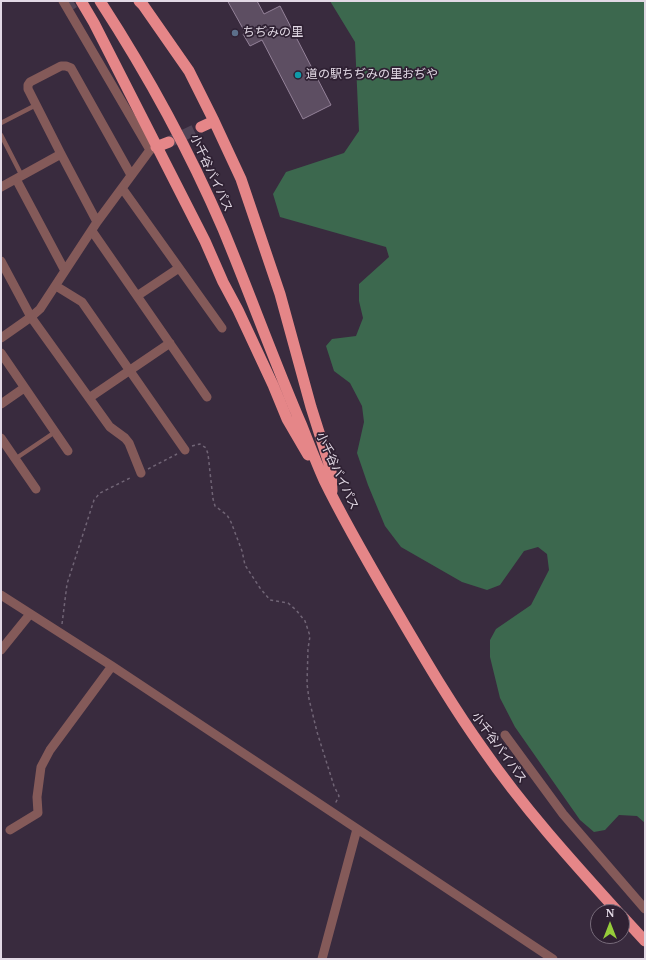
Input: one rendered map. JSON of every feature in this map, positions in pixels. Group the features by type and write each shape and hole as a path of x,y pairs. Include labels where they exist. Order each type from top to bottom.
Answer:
{"highway":[{"path":"81,1 94,23 153,149 205,241 223,282 238,310 273,385 287,419 324,479"},
{"name":"小千谷バイパス","path":"100,1 133,52 165,108 192,160 223,230 324,479 361,550 438,682 480,745 531,811 611,904"},
{"path":"139,1 189,71 241,179 280,294 330,470 333,498"},
{"path":"201,127 214,121"},
{"path":"153,149 169,142"},
{"path":"630,925 645,941"}],"street":[{"path":"1,338 40,309 97,222 131,175 153,149 63,1"},
{"path":"97,222 28,89 30,82 61,66 71,68 131,175"},
{"path":"1,187 61,154"},
{"path":"19,177 65,271"},
{"path":"122,188 222,328"},
{"path":"92,231 208,397"},
{"path":"1,261 31,317 110,427 125,438 129,443 141,473"},
{"path":"137,296 179,268"},
{"path":"56,286 82,302 185,450"},
{"path":"89,398 170,343"},
{"path":"1,353 68,451"},
{"path":"1,404 24,388"},
{"path":"1,438 36,489"},
{"path":"1,595 112,666 553,959"},
{"path":"1,650 30,614"},
{"path":"10,830 38,813 41,767 50,750 112,666"},
{"path":"506,735 563,814 645,909"},
{"path":"322,959 357,829"}],"lane":[{"path":"1,123 36,105"},
{"path":"1,135 19,177"},
{"path":"15,459 55,432"}],"path":[{"path":"61,634 67,584 94,500 100,492 141,473 195,444 200,444 206,448 208,454 215,506 227,515 231,522 242,551 245,565 270,600 288,603 305,621 310,636 307,684 309,699 316,732 334,786 339,796 337,802 330,810"}],"green space":[{"path":"330,1 645,1 645,823 637,816 619,815 605,830 594,832 580,820 515,727 500,698 490,657 490,640 496,629 531,605 549,570 547,554 538,547 524,551 500,585 487,590 462,582 401,547 385,526 368,485 357,453 364,422 362,406 350,383 334,371 326,346 332,339 356,336 363,318 359,301 359,284 389,257 386,247 280,217 273,194 286,172 344,153 359,131 355,42"}],"building":[{"name":"道の駅ちぢみの里おぢや","path":"228,1 257,1 264,14 280,6 331,105 303,119 262,40 250,46 243,34 245,33"}],"tunnel":[{"path":"67,8 78,1"},
{"path":"169,142 201,127"}],"place":[{"name":"ちぢみの里","path":"235,33"},
{"name":"道の駅ちぢみの里おぢや","path":"298,75"}]}
